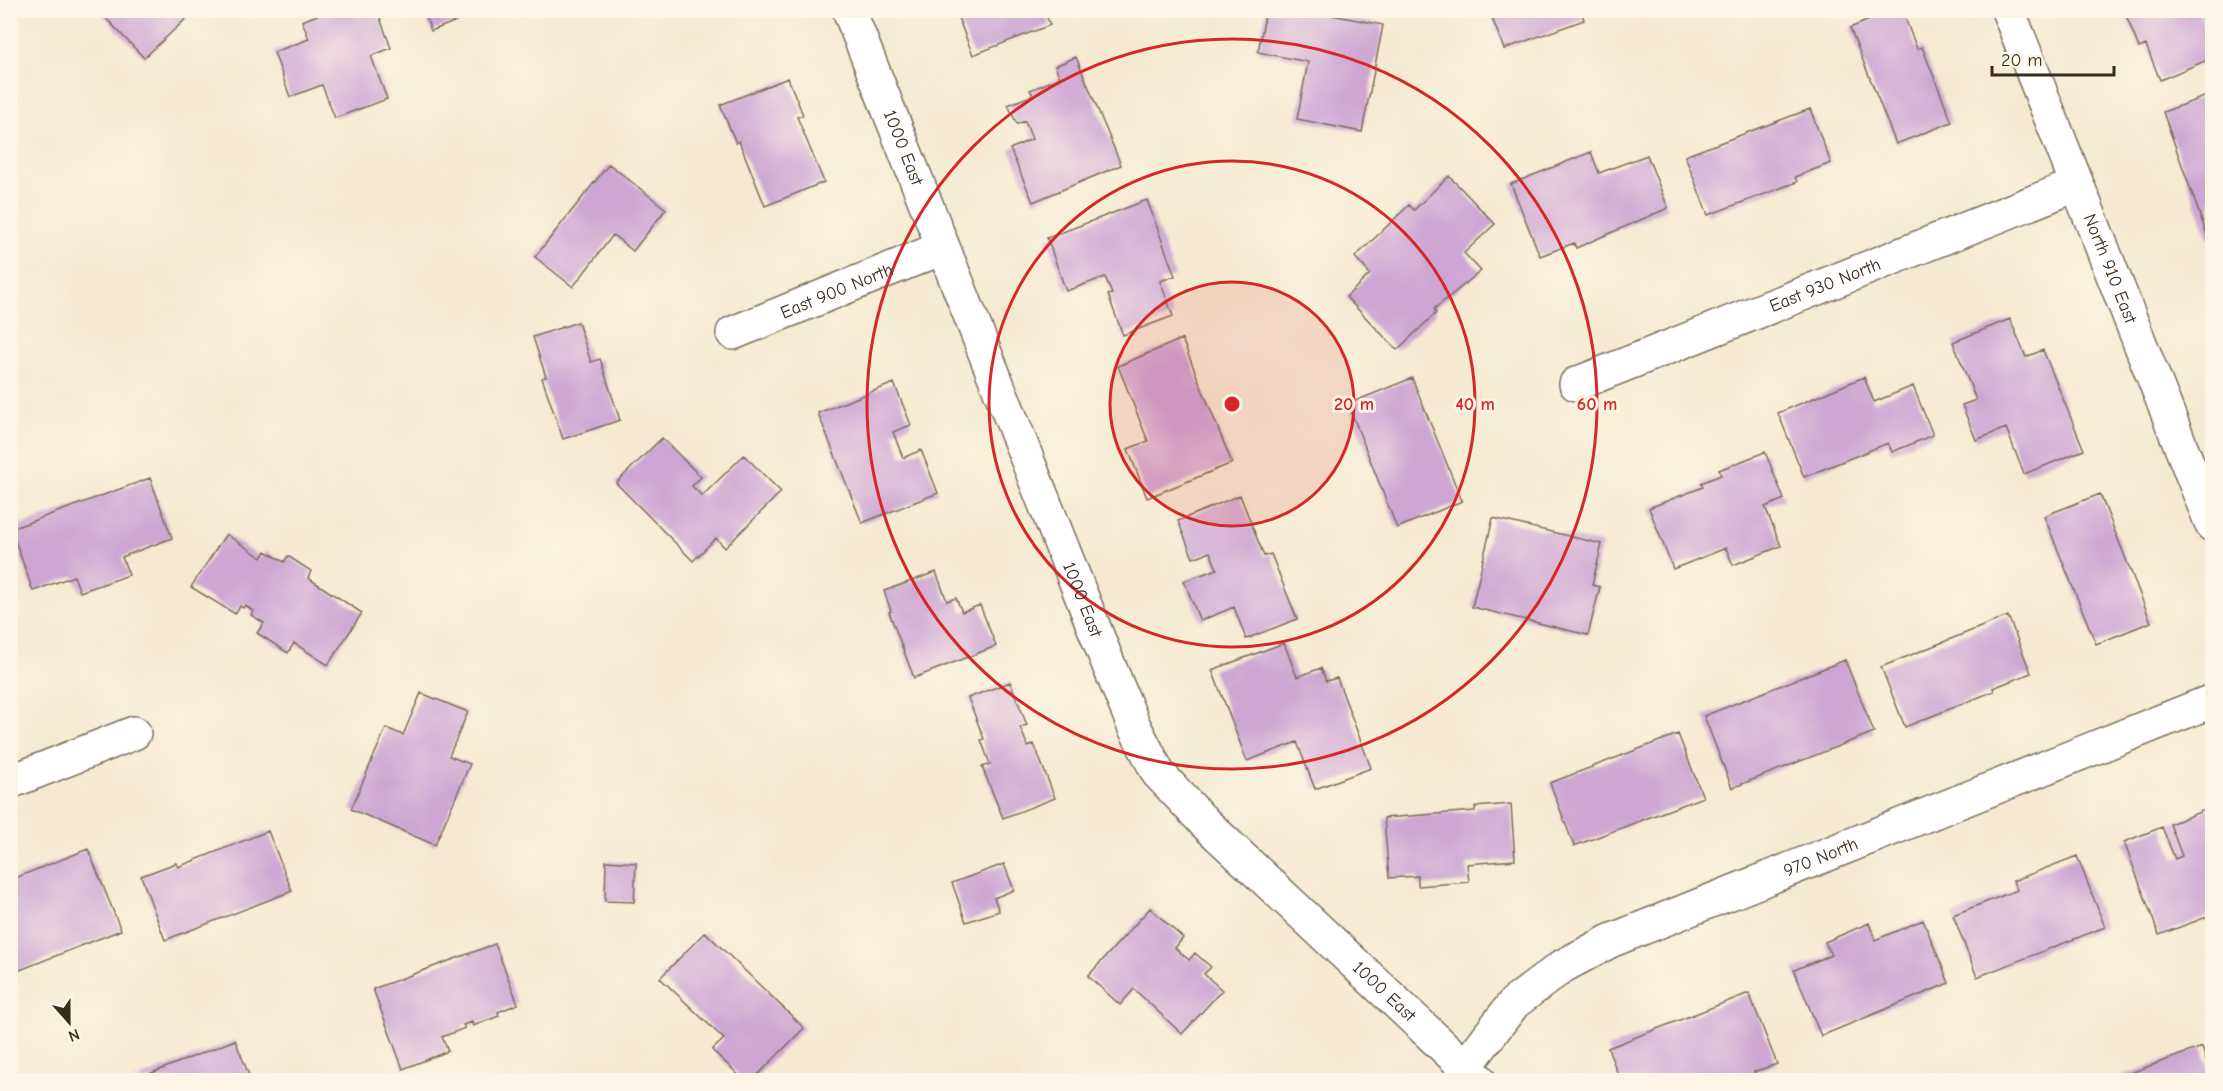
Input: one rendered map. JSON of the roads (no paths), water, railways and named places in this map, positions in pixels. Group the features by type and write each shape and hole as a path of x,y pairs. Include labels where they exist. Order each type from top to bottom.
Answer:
{"street":[{"name":"1000 East","path":"849,10 1134,726 1158,774 1221,838 1472,1074"},
{"name":"North 910 East","path":"2008,10 2212,525"},
{"name":"East 930 North","path":"1576,384 2076,185"},
{"name":"East 900 North","path":"733,333 942,248"},
{"name":"970 North","path":"1472,1074 1514,1003 1563,966 1610,941 2212,701"},
{"path":"10,782 134,733"}]}
